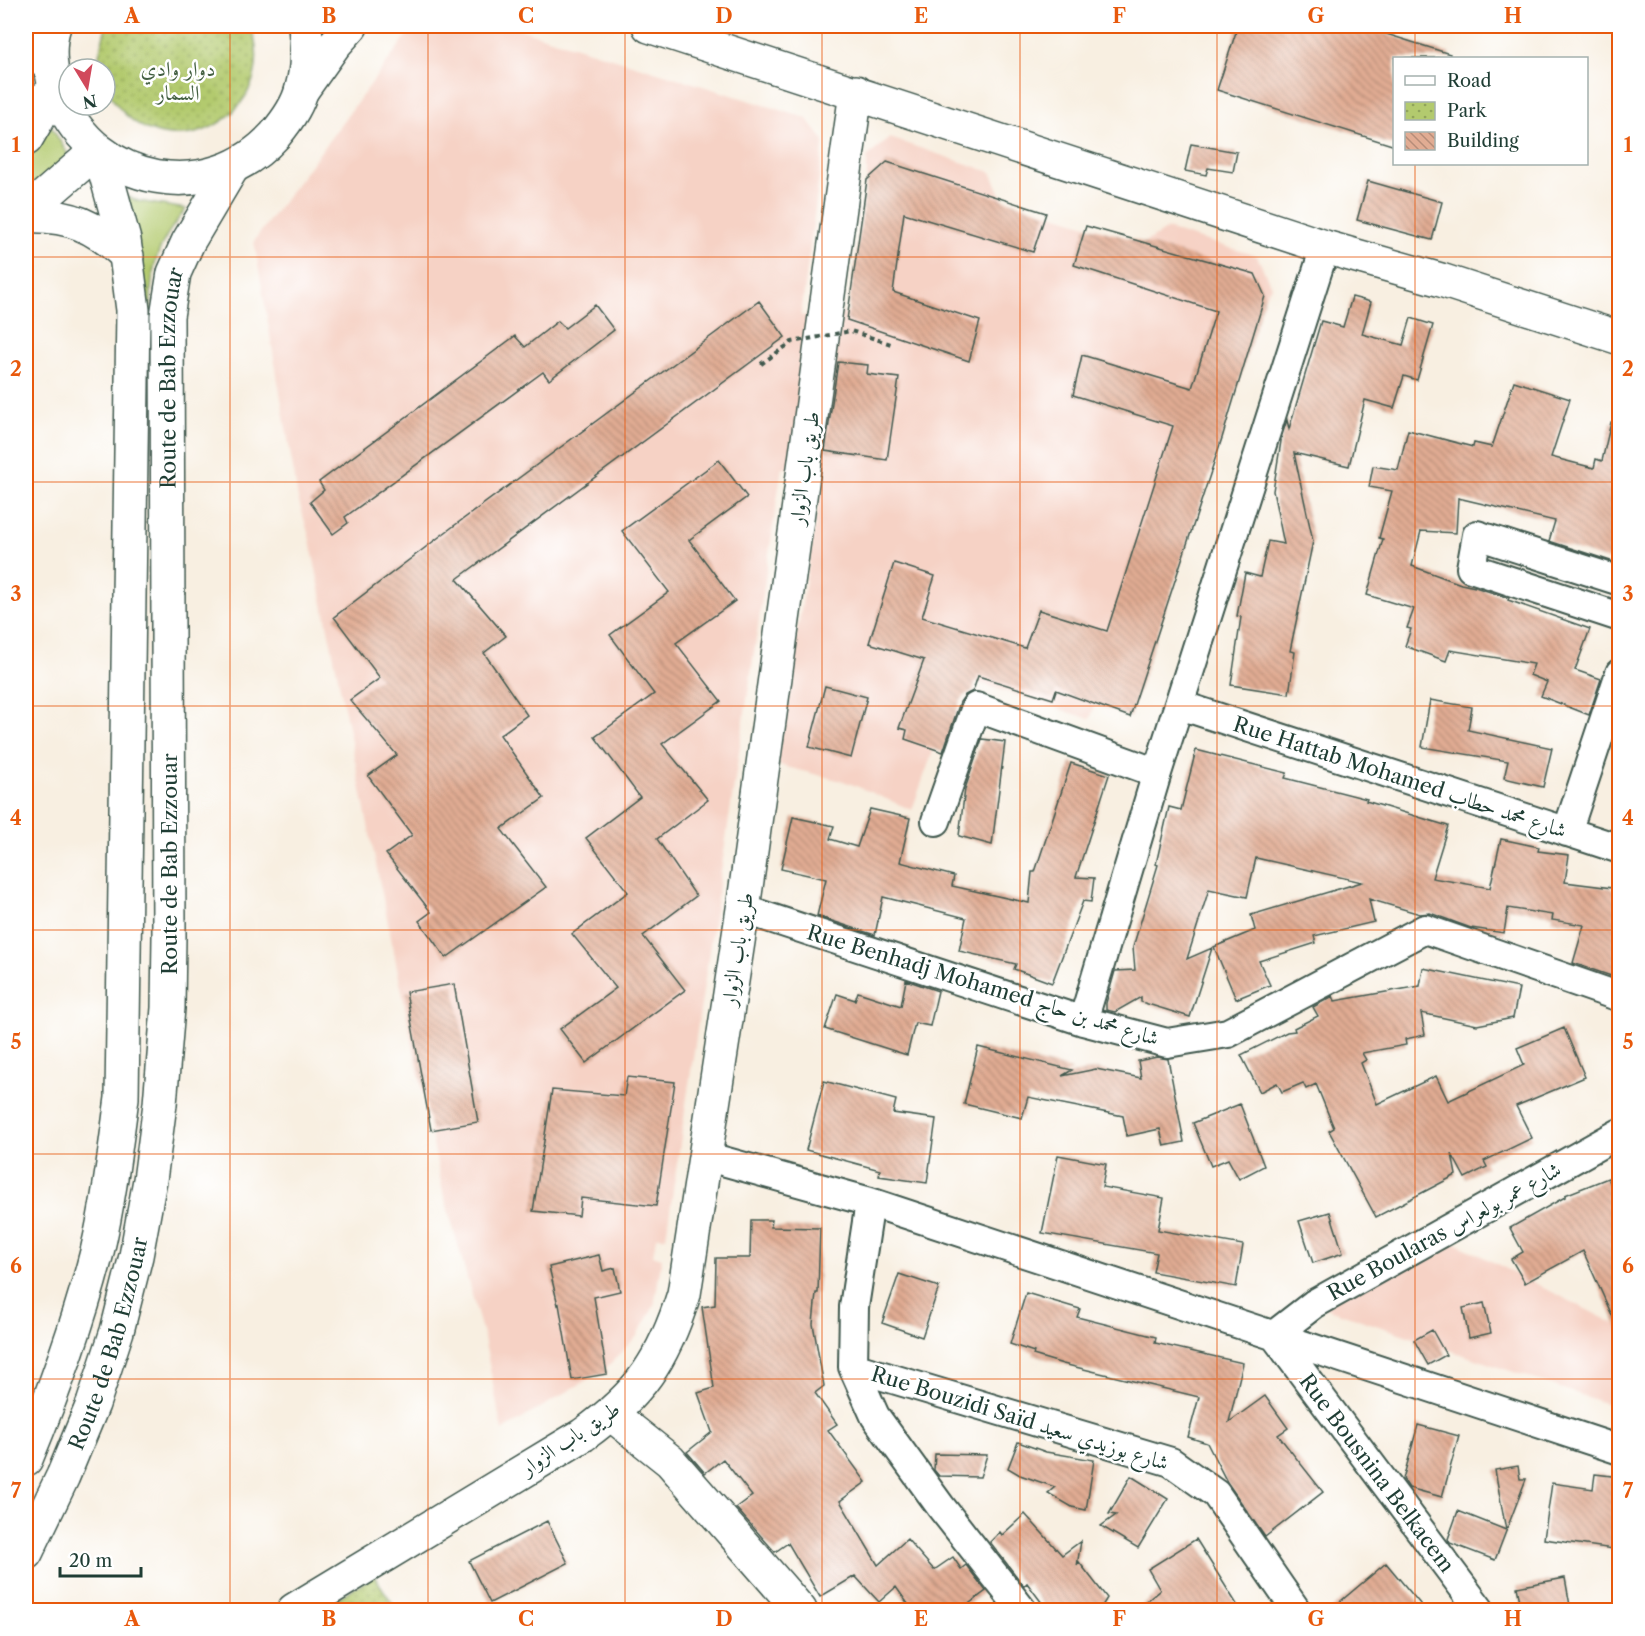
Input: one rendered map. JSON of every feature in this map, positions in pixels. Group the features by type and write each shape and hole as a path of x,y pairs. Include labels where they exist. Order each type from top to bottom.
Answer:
{"main road":[{"path":"26,139 47,86 51,35 54,26"},
{"path":"302,90 308,55 305,26"},
{"path":"47,86 78,131 97,150 130,170 164,179 199,178 232,168 262,149 286,122 302,90 334,45 351,26"},
{"path":"649,26 1325,247 1441,280 1620,338"},
{"name":"طريق باب الزوار","path":"294,1611 583,1435 611,1414 640,1386 659,1358 674,1328 684,1294 743,909 856,92"},
{"path":"26,214 97,150"},
{"name":"Route de Bab Ezzouar","path":"26,1459 77,1323 97,1250 112,1174 122,1098 133,310 127,256 97,150"},
{"name":"Route de Bab Ezzouar","path":"26,1553 63,1476 93,1404 117,1331 136,1256 150,1180 168,1008 167,316 174,273 188,242 232,168"},
{"path":"26,214 68,219 90,227 110,240 127,256"},
{"path":"125,932 151,942 169,936"},
{"path":"124,985 135,986 154,993 168,1008"},
{"path":"611,1414 670,1461 800,1611"}],"street":[{"path":"26,40 47,86"},
{"path":"1083,1021 1157,773 1325,247"},
{"path":"1620,581 1477,535 1471,568 1620,617"},
{"path":"1567,832 1620,672"},
{"name":"Rue Hattab Mohamed شارع محمد حطاب","path":"1180,705 1620,849"},
{"path":"936,821 976,707 1157,773"},
{"name":"Rue Benhadj Mohamed شارع محمد بن حاج","path":"743,909 1083,1021 1167,1043 1227,1033 1425,929 1620,997"},
{"name":"Rue Boularas شارع عمر بولعراس","path":"1274,1335 1314,1304 1620,1133"},
{"path":"705,1156 870,1202 1620,1450"},
{"path":"870,1202 854,1306 853,1366 875,1416 940,1507 1022,1611"},
{"name":"Rue Bousnina Belkacem","path":"1274,1335 1480,1611"},
{"name":"Rue Bouzidi Saïd شارع بوزيدي سعيد","path":"853,1366 1172,1462 1216,1494 1296,1611"}],"path":[{"path":"761,364 792,342 850,331 894,345"}],"shaded area":[{"path":"414,26 509,26 806,118 824,141 801,316 848,313 867,180 867,157 890,138 991,172 1003,199 1144,243 1167,229 1257,256 1271,286 1265,296 1130,717 1095,705 1090,719 967,679 937,740 912,810 849,783 775,764 824,473 782,467 666,1237 656,1237 653,1255 662,1258 654,1306 637,1336 605,1369 502,1431 484,1338 442,1188 310,540 298,498 254,241"},
{"path":"1436,1233 1619,1326 1619,1408 1314,1304"}],"green space":[{"name":"دوار وادي السمار","path":"106,26 250,26 256,45 255,73 246,95 231,113 212,127 191,134 168,135 145,128 124,113 117,104 117,57 99,57"},
{"path":"44,115 74,164 26,196 26,152"},
{"path":"120,194 138,201 186,209 160,248 155,264 151,298 151,343 142,343"},
{"path":"374,1576 397,1610 318,1610"}],"building":[{"path":"1238,26 1361,26 1450,54 1449,57 1393,57 1393,145 1217,90"},
{"path":"1191,144 1237,152 1233,172 1208,168 1206,175 1185,171"},
{"path":"887,162 1046,213 1033,252 904,213 893,292 980,321 969,361 847,320 867,180"},
{"path":"1368,181 1442,202 1432,240 1357,220"},
{"path":"1086,226 1255,274 1265,296 1222,438 1130,717 1056,690 1053,699 978,676 973,691 965,695 960,702 943,752 905,739 907,730 899,728 924,660 869,643 894,563 935,576 922,617 1025,648 1039,610 1107,631 1173,426 1073,395 1082,355 1192,388 1216,311 1074,265"},
{"path":"1352,297 1371,302 1362,334 1403,345 1411,318 1433,325 1417,380 1404,376 1394,408 1365,400 1349,466 1294,453 1313,541 1290,651 1295,652 1289,694 1231,685 1241,617 1237,616 1245,573 1260,577 1268,541 1284,544 1273,491 1282,435 1287,420 1289,429 1321,321 1343,327"},
{"path":"759,301 785,337 457,579 506,636 484,653 527,715 500,735 544,798 501,829 546,887 446,958 419,921 431,912 386,854 412,835 368,776 397,755 350,700 380,678 334,617"},
{"path":"595,305 614,330 549,380 543,372 345,517 348,523 333,534 310,502 324,490 319,482 515,336 525,347 558,321 565,328"},
{"path":"838,362 868,365 867,374 899,378 887,460 825,451"},
{"path":"1514,381 1570,399 1551,457 1594,468 1596,459 1602,461 1611,422 1620,423 1620,564 1549,541 1555,521 1458,498 1456,533 1421,531 1412,566 1509,598 1508,600 1590,629 1575,670 1601,679 1589,715 1541,696 1547,682 1530,675 1534,664 1450,650 1446,661 1405,646 1411,629 1407,628 1414,609 1367,595 1383,539 1379,538 1392,491 1369,487 1373,466 1398,470 1408,430 1473,447 1474,443 1492,447"},
{"path":"719,460 747,497 689,540 735,601 676,643 721,701 662,744 708,800 657,839 696,896 643,936 685,990 586,1063 560,1029 616,988 572,934 628,892 586,838 640,797 595,737 654,694 610,635 669,592 622,531"},
{"path":"825,686 867,697 851,758 809,747"},
{"path":"1430,700 1472,707 1468,730 1552,748 1543,787 1504,778 1508,761 1422,747"},
{"path":"982,739 1005,742 992,845 959,836 965,789"},
{"path":"1196,750 1287,773 1285,778 1367,799 1366,801 1448,826 1432,878 1490,888 1501,839 1539,847 1538,851 1569,855 1565,882 1620,889 1620,979 1573,963 1584,925 1552,920 1553,915 1508,908 1504,933 1471,928 1430,913 1420,914 1369,899 1374,922 1314,936 1316,943 1259,961 1270,985 1236,999 1214,947 1255,930 1251,915 1362,882 1256,858 1247,897 1209,889 1187,959 1212,948 1190,1017 1141,1002 1141,997 1115,1012 1106,1010 1115,971 1135,970 1133,947 1158,865 1156,864 1169,807 1181,810"},
{"path":"1071,763 1109,775 1076,877 1094,878 1091,902 1083,901 1052,983 1014,969 1016,964 959,951 966,918 883,897 875,935 817,916 826,879 781,869 793,817 834,826 830,839 857,847 870,809 910,818 900,862 954,876 952,886 1029,903 1032,872 1035,872"},
{"path":"1423,968 1519,988 1513,1018 1477,1025 1421,1013 1425,1035 1405,1039 1406,1045 1362,1053 1366,1060 1361,1063 1377,1104 1436,1076 1448,1101 1524,1065 1517,1048 1564,1028 1585,1077 1516,1106 1532,1138 1484,1161 1487,1167 1465,1178 1452,1154 1456,1175 1376,1217 1329,1131 1334,1128 1316,1084 1306,1089 1303,1083 1282,1092 1277,1083 1260,1092 1241,1055 1287,1032 1295,1031 1294,1028 1318,1016 1313,1007 1333,996 1335,1001 1420,986"},
{"path":"906,980 938,991 930,1026 915,1023 907,1055 825,1029 837,994 855,1000 858,992 901,1006"},
{"path":"454,984 478,1122 431,1130 406,992"},
{"path":"978,1047 1072,1070 1062,1076 1096,1069 1141,1078 1138,1061 1157,1057 1168,1059 1184,1142 1164,1146 1160,1129 1127,1136 1123,1116 1028,1097 1022,1118 964,1104"},
{"path":"627,1077 675,1082 656,1206 581,1198 579,1216 533,1211 552,1090 624,1096"},
{"path":"824,1081 896,1100 893,1113 936,1119 927,1183 879,1176 880,1170 806,1150"},
{"path":"1240,1104 1264,1166 1239,1179 1228,1159 1211,1166 1193,1123"},
{"path":"1058,1155 1106,1164 1102,1187 1164,1198 1158,1230 1243,1245 1236,1287 1153,1272 1157,1253 1042,1233"},
{"path":"1608,1178 1620,1205 1620,1333 1583,1251 1525,1283 1511,1259 1523,1252 1510,1228 1565,1195"},
{"path":"1330,1212 1343,1253 1313,1263 1299,1221"},
{"path":"751,1220 772,1220 771,1227 820,1228 818,1293 816,1293 813,1324 824,1386 815,1393 837,1424 828,1430 866,1482 840,1501 878,1565 907,1539 934,1570 953,1557 961,1569 966,1565 986,1591 959,1611 913,1611 896,1587 879,1602 855,1576 820,1597 788,1543 775,1552 736,1508 752,1496 723,1459 705,1473 687,1452 712,1432 698,1393 714,1388 702,1307 715,1305 716,1258 750,1258"},
{"path":"599,1255 603,1271 615,1268 620,1291 594,1297 607,1374 572,1380 559,1304 549,1267"},
{"path":"899,1274 939,1287 922,1337 882,1323"},
{"path":"1026,1293 1080,1309 1077,1317 1156,1337 1155,1343 1243,1363 1229,1422 1265,1396 1288,1428 1278,1435 1323,1492 1265,1537 1227,1482 1207,1443 1188,1437 1199,1397 1063,1364 1033,1355 1034,1352 1010,1344"},
{"path":"1484,1303 1491,1333 1469,1338 1463,1308"},
{"path":"1432,1330 1446,1355 1428,1365 1414,1340"},
{"path":"1418,1425 1459,1436 1442,1497 1409,1488 1403,1479"},
{"path":"1018,1442 1046,1452 1094,1460 1086,1510 1072,1507 1048,1493 1055,1487 1020,1475 1008,1468"},
{"path":"935,1454 987,1455 980,1477 939,1476 934,1470"},
{"path":"1518,1466 1520,1479 1526,1479 1495,1560 1450,1543 1448,1539 1458,1511 1506,1530 1495,1470"},
{"path":"1595,1474 1620,1477 1620,1550 1544,1539 1552,1483 1593,1489"},
{"path":"1131,1476 1168,1499 1138,1548 1101,1526 1116,1515 1109,1514"},
{"path":"1025,1514 1062,1555 1081,1541 1077,1566 1079,1562 1107,1598 1099,1611 1048,1611 1027,1583 1024,1586 990,1542 1000,1532 1002,1535"},
{"path":"547,1521 568,1563 490,1603 469,1561"},
{"path":"1196,1539 1241,1611 1135,1611 1160,1590 1148,1569"},
{"path":"1386,1563 1426,1611 1329,1611"},
{"path":"1565,1578 1571,1611 1522,1611 1517,1587"}]}
